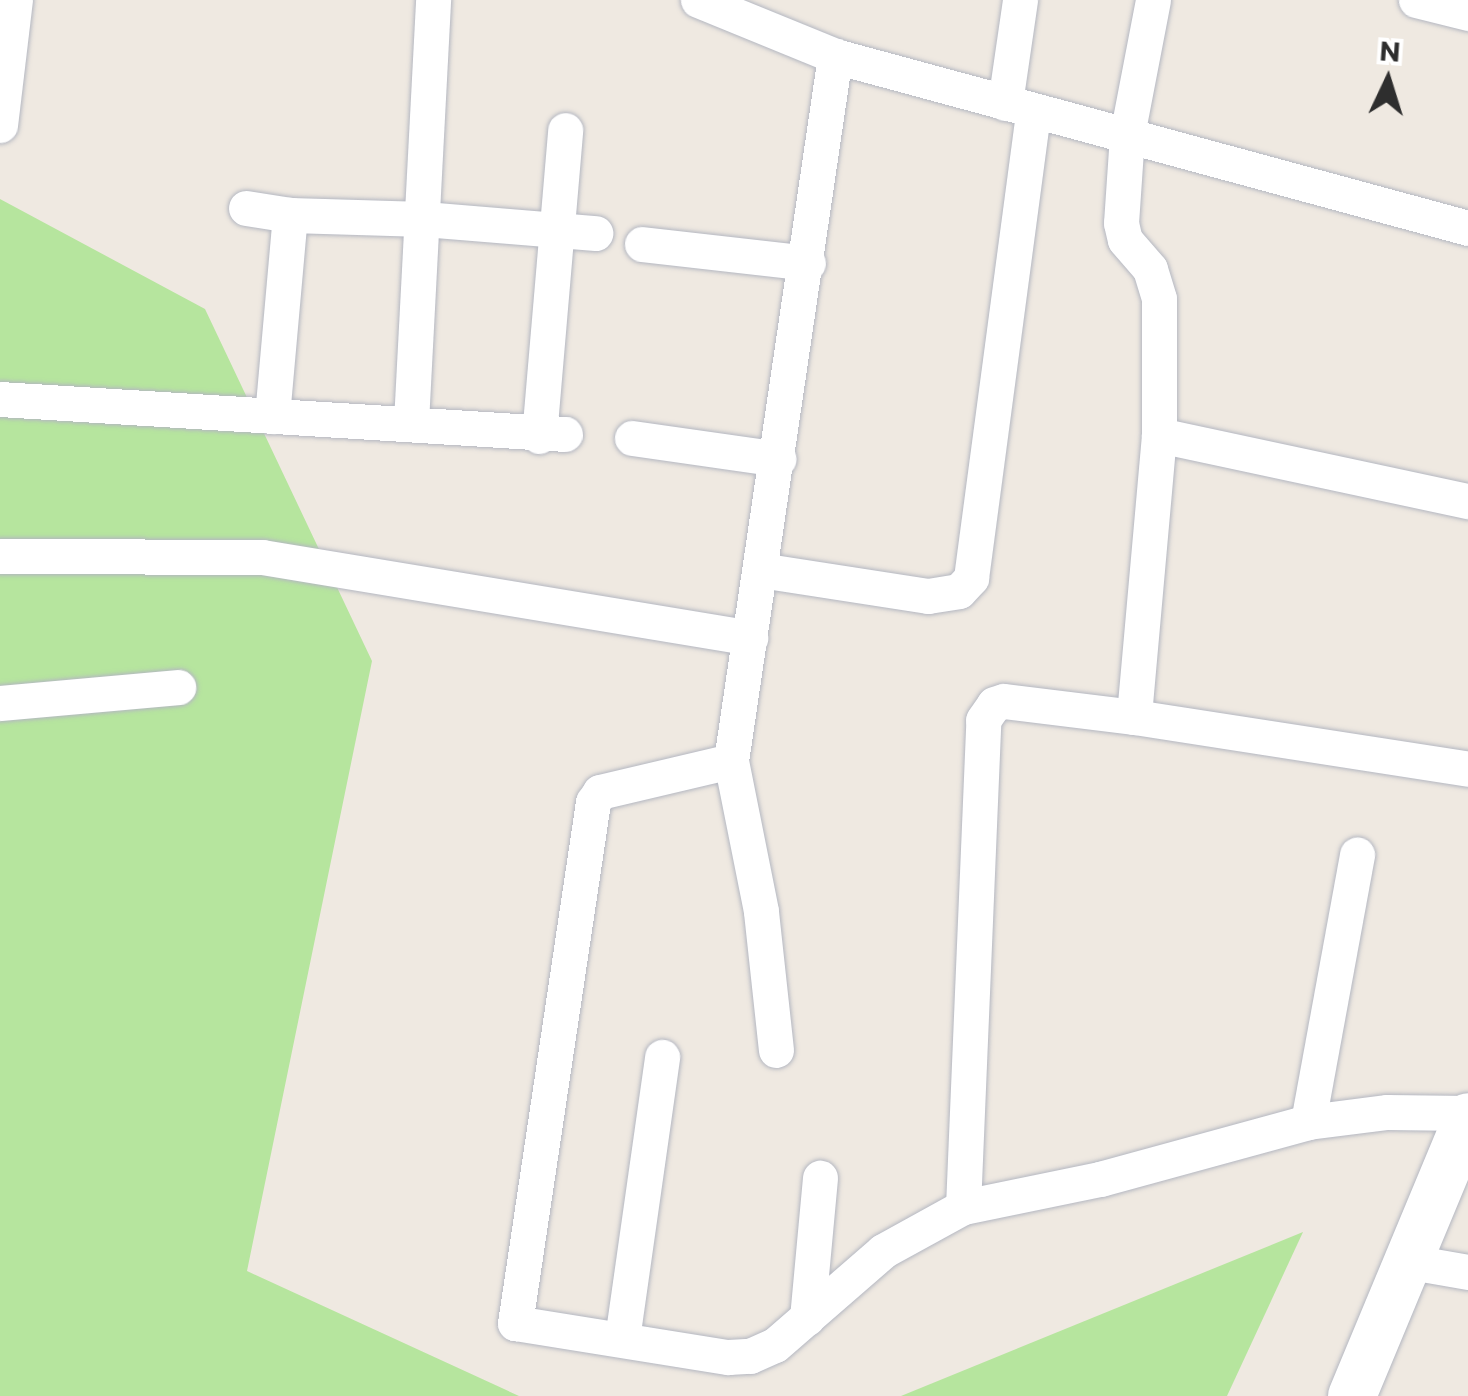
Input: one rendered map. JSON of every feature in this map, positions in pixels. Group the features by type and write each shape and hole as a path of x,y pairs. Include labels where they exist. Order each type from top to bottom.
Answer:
{"street":[{"path":"1,111 14,0"},
{"path":"410,422 434,0"},
{"path":"698,0 835,56 1468,228"},
{"path":"760,570 928,596 946,596 971,578 1019,107 1020,0"},
{"path":"1134,717 1160,435 1156,281 1125,240 1121,223 1127,135 1153,0"},
{"path":"1416,0 1468,13"},
{"path":"776,1050 761,911 731,761 808,263 835,56"},
{"path":"0,399 410,422 552,435 556,233 565,130"},
{"path":"246,208 595,233"},
{"path":"272,416 290,214"},
{"path":"642,244 808,263"},
{"path":"1160,435 1468,501"},
{"path":"632,438 778,459"},
{"path":"0,556 262,557 750,638"},
{"path":"0,703 178,687"},
{"path":"962,1208 983,720 994,704 1004,701 1134,717 1468,770"},
{"path":"731,761 600,792 593,802 515,1324 728,1357 750,1356 776,1345 883,1251 962,1208 1100,1179 1308,1122 1387,1112 1468,1115 1352,1396"},
{"path":"1308,1122 1357,854"},
{"path":"622,1339 662,1057"},
{"path":"807,1318 820,1178"},
{"path":"1405,1261 1468,1272"}],"green space":[{"path":"0,199 205,309 372,661 247,1271 519,1396 0,1396"},
{"path":"1303,1232 1227,1396 901,1396"}]}
